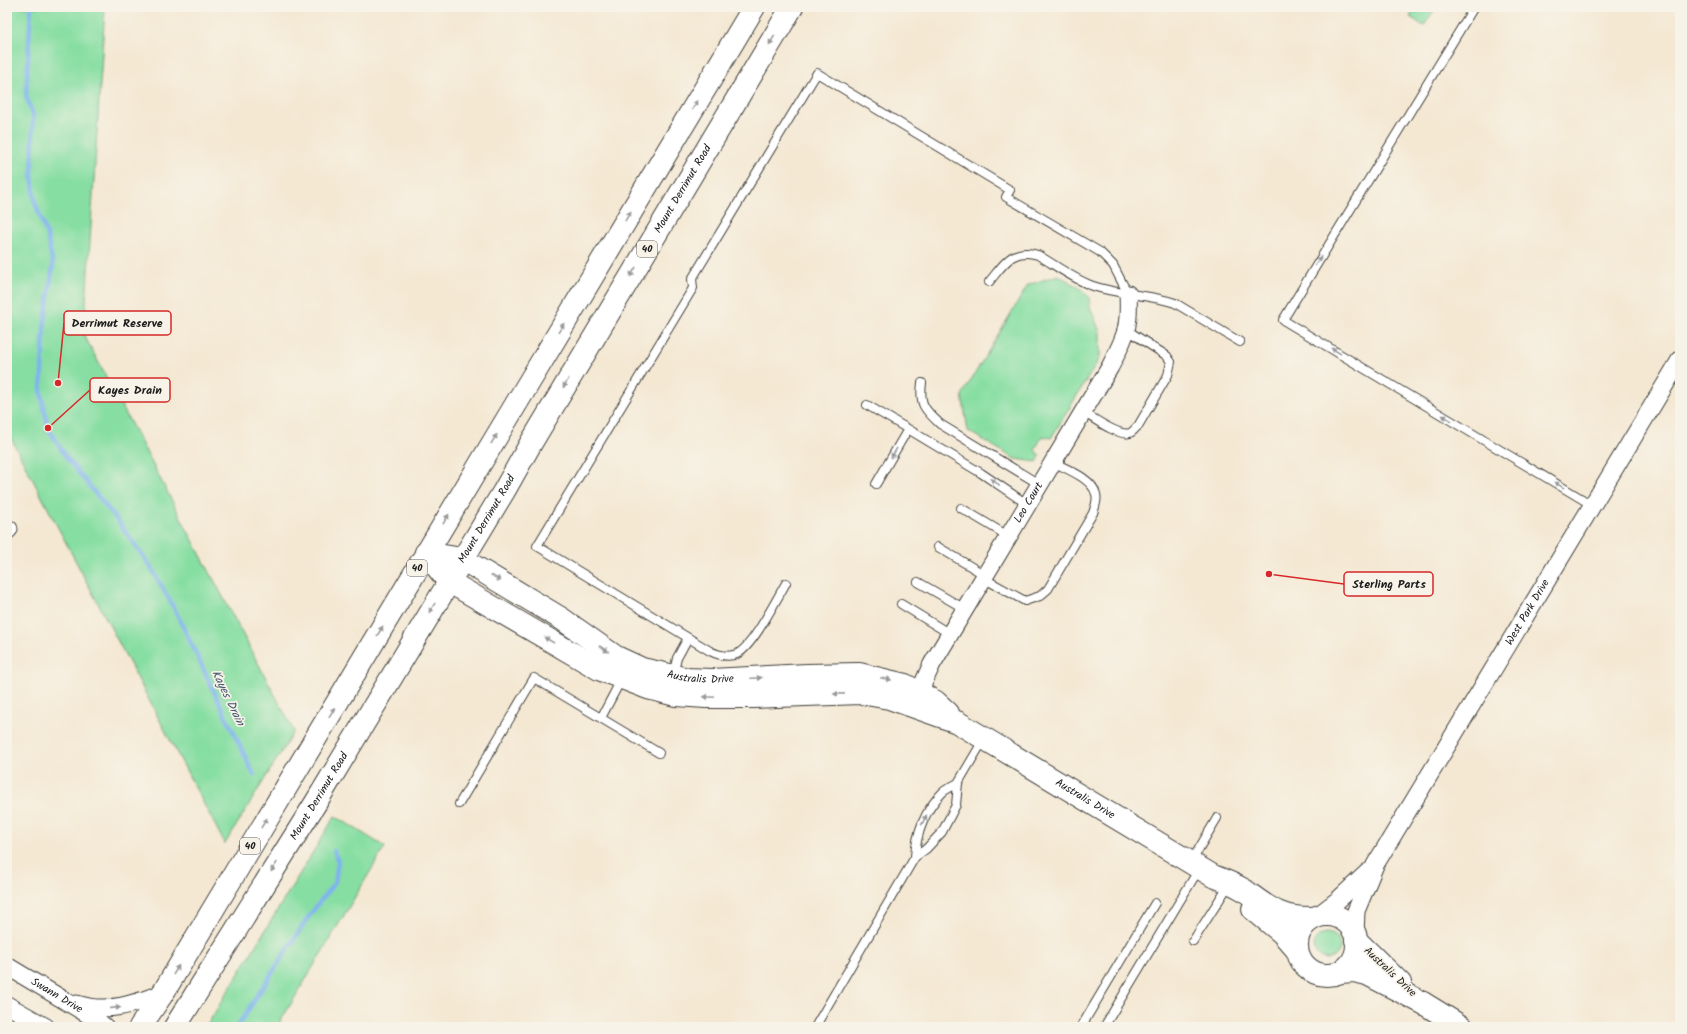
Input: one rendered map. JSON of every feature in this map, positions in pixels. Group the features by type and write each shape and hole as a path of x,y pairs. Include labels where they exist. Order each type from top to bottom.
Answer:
{"main road":[{"name":"40","path":"140,1027 754,7"},
{"name":"Mount Derrimut Road","path":"175,1027 315,804 792,7"},
{"path":"426,553 462,559"},
{"path":"426,553 448,581"},
{"name":"Australis Drive","path":"462,559 562,619 600,647 625,671 648,688 672,685 706,697 861,693 889,698 916,699 984,738 1212,876 1274,911 1291,917 1315,917"},
{"name":"Australis Drive","path":"448,581 599,669 625,671"},
{"name":"Australis Drive","path":"1212,876 1268,920 1297,950"},
{"path":"1324,915 1337,917 1348,924 1356,937 1357,946 1353,959 1340,972 1321,974 1313,971 1305,966 1297,950 1297,938 1301,928 1315,917 1324,915"},
{"name":"Australis Drive","path":"1356,937 1393,977 1423,1004"},
{"name":"Australis Drive","path":"1340,972 1355,971 1367,974 1462,1027"}],"street":[{"name":"Leo Court","path":"916,699 932,664 1110,367 1127,330 1130,318 1128,294"},
{"name":"West Park Drive","path":"1356,937 1356,911 1374,865 1680,360"},
{"name":"West Park Drive","path":"1315,917 1338,900 1374,865"},
{"name":"Swann Drive","path":"7,966 64,999 105,1027"},
{"path":"64,999 87,1007 116,1009 132,1005 162,992"},
{"path":"7,1004 46,1027"}],"lane":[{"path":"1474,7 1283,320 1592,505"},
{"path":"786,583 750,643 736,654 729,656 716,654 688,638 537,546 693,288 692,279 817,73 1010,190 1006,197 1100,252 1113,265 1128,294"},
{"path":"989,282 1009,258 1018,253 1029,252 1038,255 1092,286 1128,294 1164,299 1175,303 1240,342"},
{"path":"1083,412 1113,430 1126,433 1132,432 1138,426 1168,374 1171,362 1167,356 1127,330"},
{"path":"922,383 921,402 926,412 940,424 1039,484"},
{"path":"867,405 981,473 1027,504"},
{"path":"876,484 908,429"},
{"path":"938,547 1025,601 1040,596 1051,583 1093,513 1096,503 1096,494 1091,485 1053,462"},
{"path":"961,508 1008,536"},
{"path":"918,582 965,609"},
{"path":"901,604 950,634"},
{"path":"672,685 677,658 688,638"},
{"path":"601,718 625,671"},
{"path":"459,804 534,678 659,753"},
{"path":"815,1027 915,857 926,849 942,832 956,805 958,783 984,738"},
{"path":"915,857 916,841 920,828 931,808 942,792 958,783"},
{"path":"1193,941 1212,876 1217,818"},
{"path":"1104,1027 1212,876"},
{"path":"1081,1027 1155,903"}],"green space":[{"path":"7,7 105,7 84,335 294,731 225,844 7,431"},
{"path":"1416,7 1436,7 1424,26 1410,17"},
{"path":"1058,275 1079,287 1089,297 1090,307 1100,332 1100,358 1051,438 1042,436 1035,450 1040,456 1037,462 1015,459 968,431 962,395 1028,285"},
{"path":"335,816 385,847 277,1027 206,1027"},
{"path":"1327,933 1336,937 1340,946 1336,955 1327,959 1318,955 1314,946 1318,937"}],"waterway":[{"name":"Kayes Drain","path":"31,7 26,96 33,115 32,175 35,203 47,235 53,265 44,328 41,392 48,428 66,457 117,520 150,566 175,610 254,775"},
{"name":"Kayes Drain","path":"237,1027 309,916 335,882 338,862 334,851"}],"place":[{"name":"Derrimut Reserve","path":"58,383"},
{"name":"Kayes Drain","path":"48,428"},
{"name":"Sterling Parts","path":"1269,574"}]}
